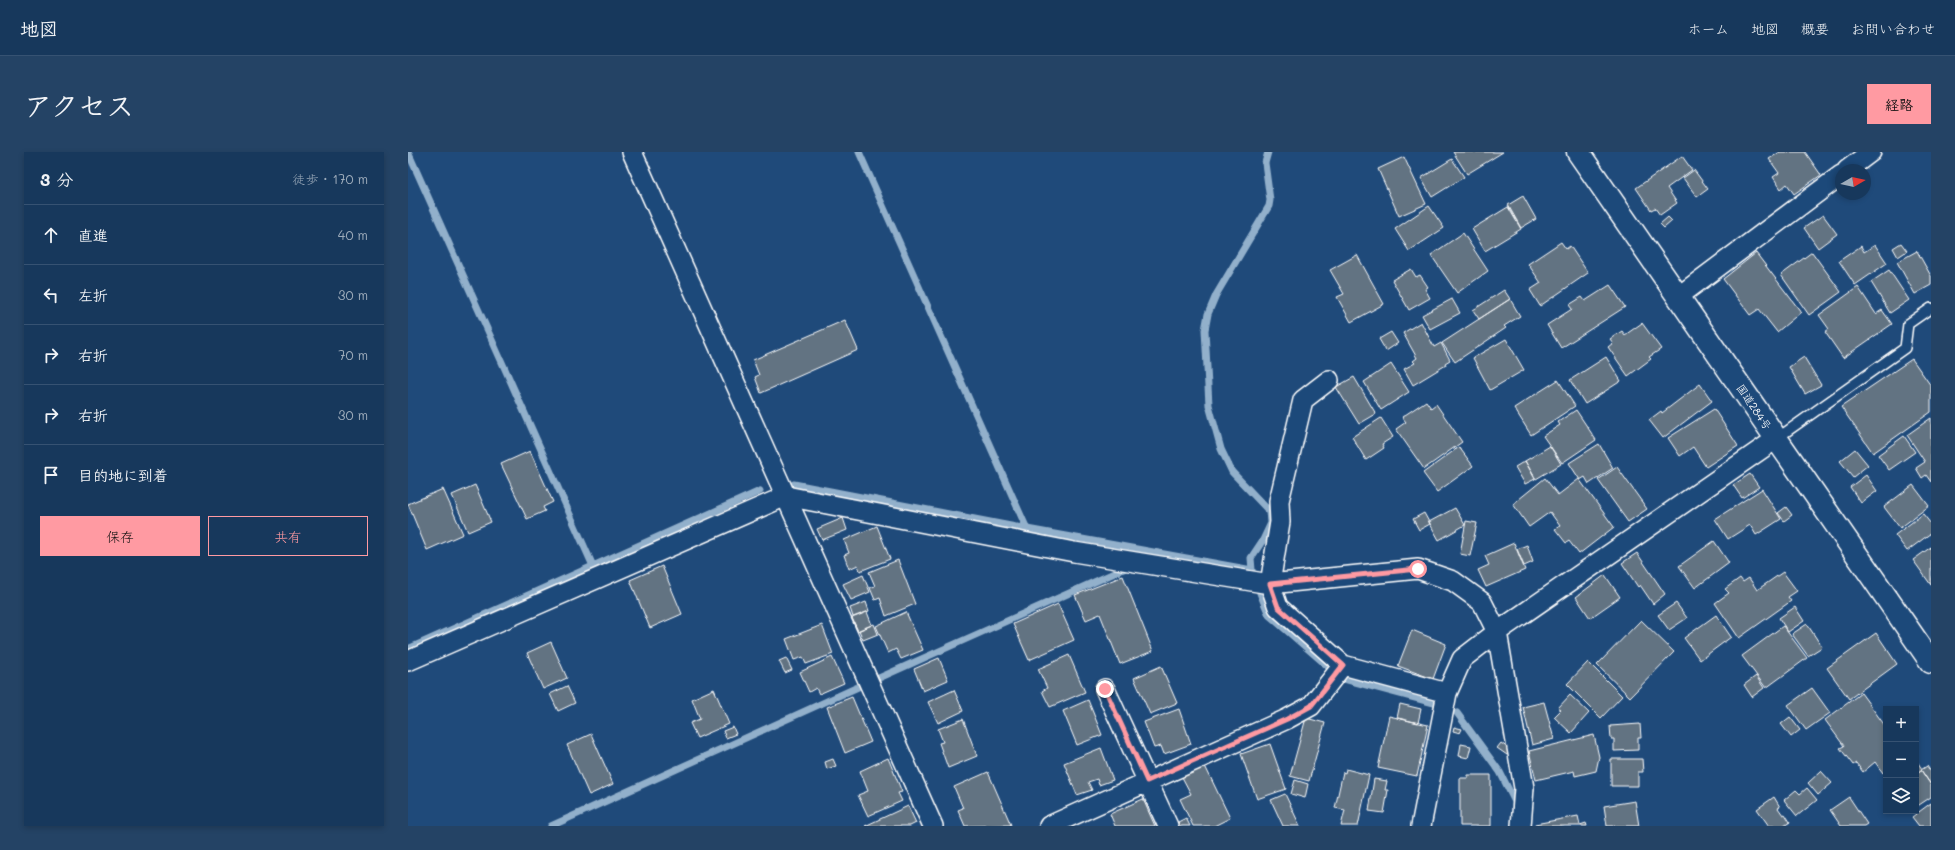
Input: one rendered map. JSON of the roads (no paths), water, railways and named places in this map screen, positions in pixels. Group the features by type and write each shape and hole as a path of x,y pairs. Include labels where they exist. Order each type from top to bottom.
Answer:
{"highway":[{"name":"国道284号","path":"1578,152 1931,662"}],"street":[{"path":"632,152 933,826"},
{"path":"1855,164 1871,152"},
{"path":"1679,296 1835,179"},
{"path":"1329,380 1303,400 1279,501 1280,522 1270,584 1278,607 1343,665 1447,693"},
{"path":"1421,826 1447,693 1462,659 1497,632 1776,439"},
{"path":"409,659 786,496 1074,552 1270,584 1418,569 1453,581 1482,602 1497,632 1524,788 1521,826"},
{"path":"1049,826 1287,719 1311,706 1343,665"},
{"path":"1105,689 1168,826"}],"lane":[{"path":"1776,439 1905,348 1908,324 1931,308"}],"waterway":[{"path":"408,152 593,566"},
{"path":"859,152 1027,529"},
{"path":"794,484 1027,529 1252,570 1251,558 1263,540 1271,523 1270,512 1232,472 1221,449 1209,405 1205,330 1208,314 1216,295 1269,206 1270,200 1265,163 1268,152"},
{"path":"408,649 760,491"},
{"path":"879,678 1130,566"},
{"path":"1260,593 1269,615 1330,668"},
{"path":"1344,679 1434,703"},
{"path":"551,826 858,687"},
{"path":"1457,713 1500,772 1515,802 1515,807"}]}
